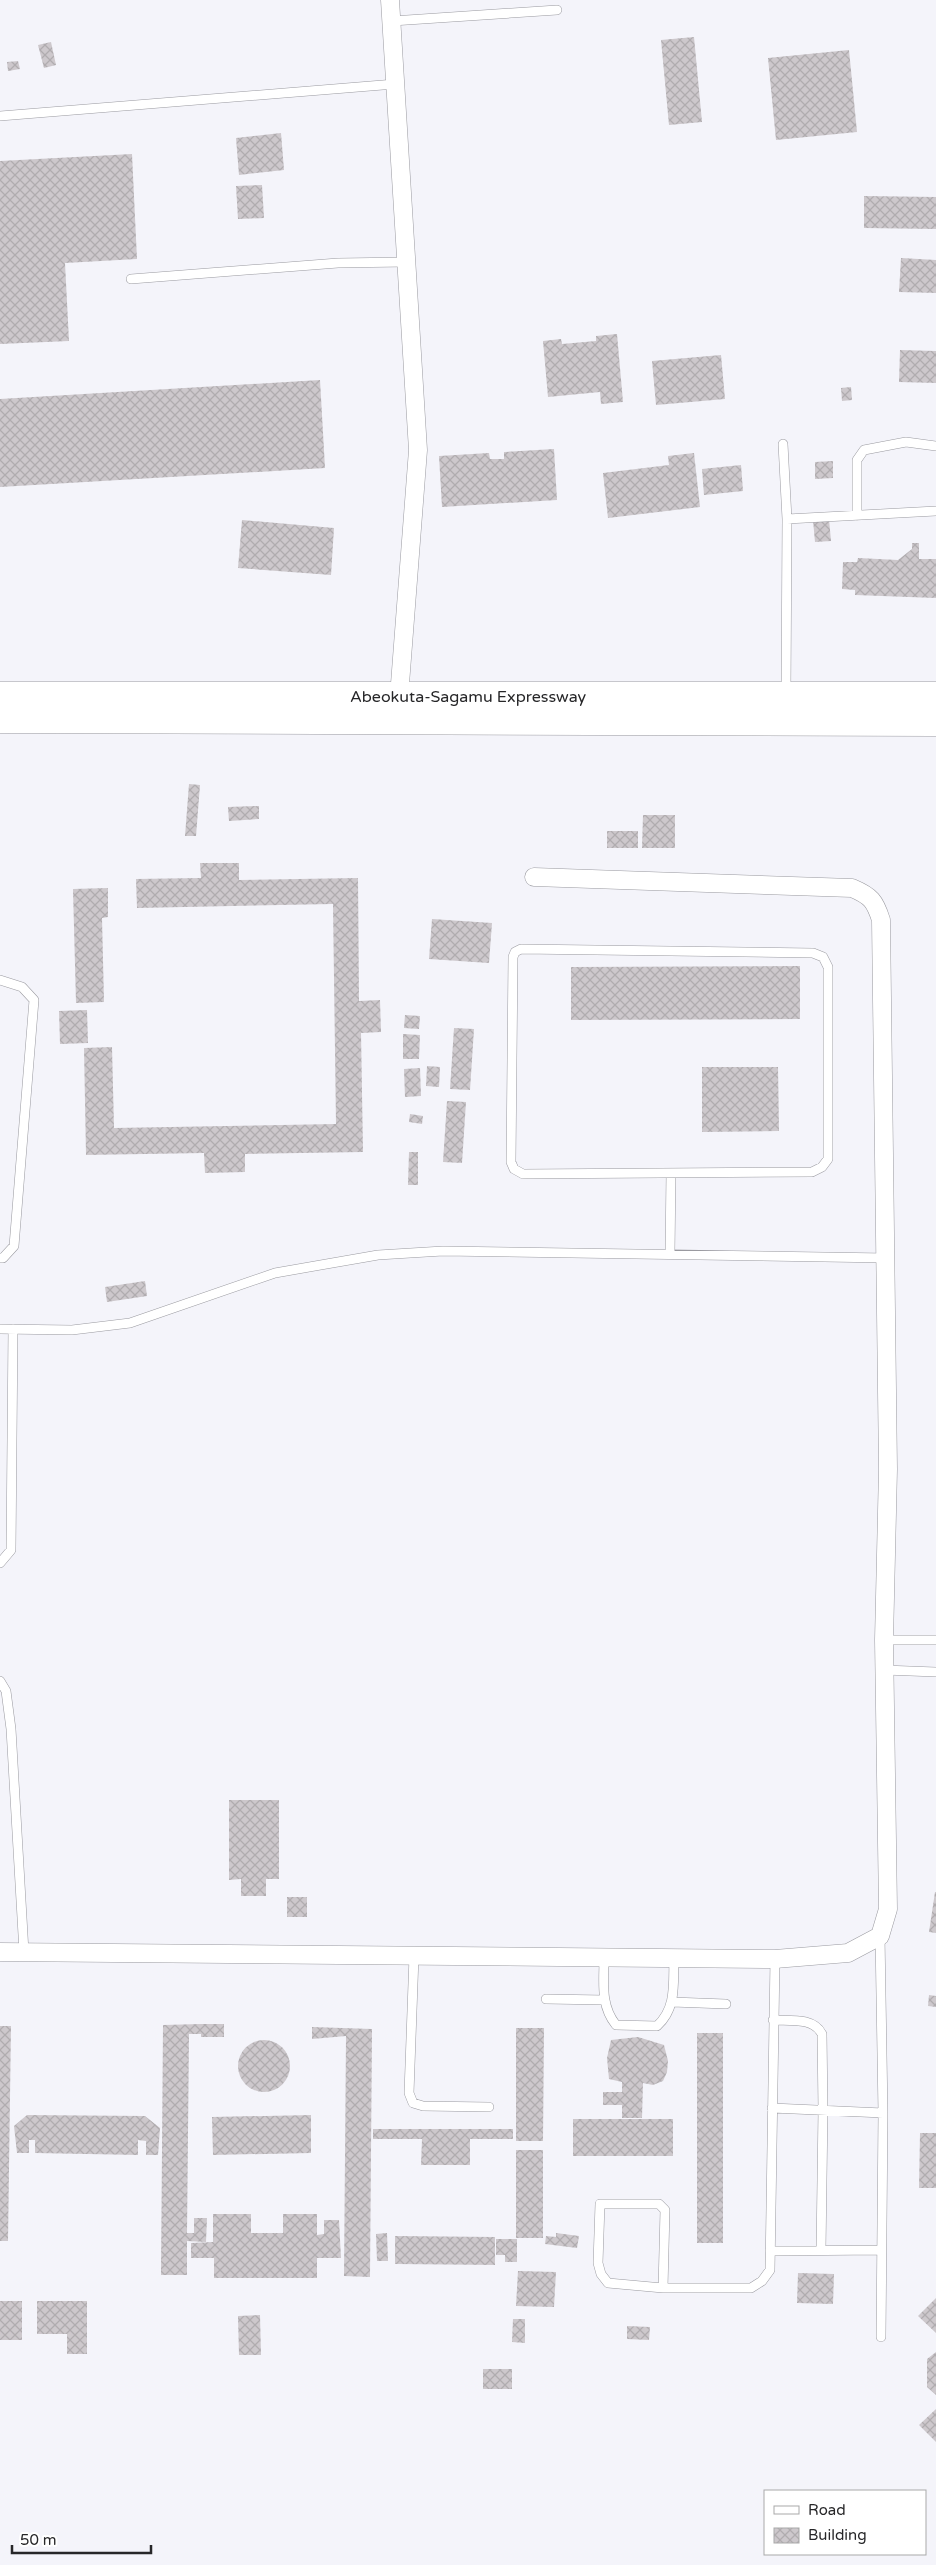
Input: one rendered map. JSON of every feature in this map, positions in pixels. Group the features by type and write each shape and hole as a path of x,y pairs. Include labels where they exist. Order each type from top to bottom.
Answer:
{"highway":[{"name":"Abeokuta-Sagamu Expressway","path":"0,696 399,697 786,694 936,696"},
{"name":"Abeokuta-Sagamu Expressway","path":"0,719 936,722"}],"street":[{"path":"390,0 418,450 399,697"},
{"path":"0,1952 775,1958 848,1953 880,1936 888,1909 884,1640 888,1469 881,920 876,904 866,893 852,888 534,877"}],"lane":[{"path":"392,21 557,10"},
{"path":"0,116 395,84"},
{"path":"130,279 338,263 405,262"},
{"path":"857,516 857,460 864,450 906,442 936,446"},
{"path":"783,444 787,519 786,694"},
{"path":"787,519 936,511"},
{"path":"521,949 813,953 823,957 828,967 828,1159 822,1167 812,1172 671,1173 524,1174 514,1169 511,1162 513,957 515,952 521,949"},
{"path":"0,980 22,986 34,1000 14,1246 3,1258 0,1258"},
{"path":"670,1253 671,1173"},
{"path":"0,1329 72,1330 130,1323 275,1273 317,1264 378,1255 443,1251 670,1253 886,1258"},
{"path":"0,1563 11,1550 13,1329"},
{"path":"884,1640 936,1640"},
{"path":"884,1670 936,1672"},
{"path":"0,1681 6,1691 11,1729 24,1952"},
{"path":"880,1936 883,2113 881,2337"},
{"path":"414,1956 409,2093 413,2103 423,2106 489,2107"},
{"path":"604,1958 604,2000 608,2015 616,2025 657,2026 668,2017 672,2002 674,1958"},
{"path":"663,2288 664,2210 662,2207 658,2204 600,2204 598,2263 601,2274 608,2283 663,2288 751,2288 762,2281 770,2270 775,1958"},
{"path":"546,1999 604,2000"},
{"path":"672,2002 726,2004"},
{"path":"773,2020 811,2022 818,2026 822,2034 823,2110 820,2250"},
{"path":"772,2108 883,2113"},
{"path":"770,2251 881,2250"}],"building":[{"path":"694,37 702,122 669,125 661,40"},
{"path":"51,42 56,65 44,68 38,45"},
{"path":"849,50 857,132 776,140 768,58"},
{"path":"18,61 20,69 8,71 7,62"},
{"path":"281,133 284,170 239,175 236,138"},
{"path":"132,154 137,259 65,263 69,341 0,344 0,161"},
{"path":"262,185 264,218 238,219 236,186"},
{"path":"864,196 936,197 936,229 864,228"},
{"path":"901,258 936,260 936,293 899,292"},
{"path":"617,334 623,402 601,404 600,392 548,397 543,341 561,339 562,344 596,341 596,336"},
{"path":"900,350 936,351 936,383 899,382"},
{"path":"721,355 725,399 656,405 652,361"},
{"path":"320,380 325,468 0,487 0,399"},
{"path":"851,387 852,400 842,401 841,388"},
{"path":"554,449 557,500 442,507 439,456 489,453 490,459 504,459 504,452"},
{"path":"694,453 700,507 608,518 603,473 669,465 668,456"},
{"path":"833,461 833,478 815,479 815,462"},
{"path":"741,465 743,491 704,495 702,469"},
{"path":"829,519 831,541 815,542 813,520"},
{"path":"242,520 334,528 331,575 238,568"},
{"path":"912,543 919,543 919,559 936,559 936,598 855,595 855,590 842,589 843,562 857,562 858,558 898,560 912,549"},
{"path":"189,784 200,785 196,836 185,836"},
{"path":"259,806 259,819 229,821 228,807"},
{"path":"643,815 675,815 675,848 642,848"},
{"path":"607,831 638,831 638,848 607,848"},
{"path":"200,863 239,863 239,880 358,878 359,1001 380,1000 381,1032 361,1033 363,1152 245,1154 245,1172 205,1173 204,1153 86,1155 84,1048 112,1047 114,1128 336,1124 333,904 137,908 136,879 201,878"},
{"path":"108,888 108,917 102,918 104,1002 76,1003 73,889"},
{"path":"432,919 492,923 489,963 429,959"},
{"path":"800,966 800,1019 571,1020 571,967"},
{"path":"87,1010 88,1043 60,1044 59,1011"},
{"path":"405,1015 420,1016 419,1029 404,1028"},
{"path":"454,1028 474,1029 470,1090 450,1089"},
{"path":"403,1034 420,1035 419,1059 403,1059"},
{"path":"427,1066 440,1067 439,1087 426,1086"},
{"path":"702,1067 778,1067 779,1131 702,1132"},
{"path":"420,1068 421,1096 405,1097 404,1069"},
{"path":"447,1101 466,1102 462,1163 443,1162"},
{"path":"410,1114 423,1116 422,1124 409,1122"},
{"path":"409,1152 418,1152 418,1185 408,1185"},
{"path":"145,1281 147,1296 107,1302 105,1287"},
{"path":"229,1800 279,1800 279,1879 266,1879 266,1896 241,1896 241,1879 229,1880"},
{"path":"936,1892 936,1933 929,1932"},
{"path":"287,1897 307,1897 307,1917 287,1917"},
{"path":"929,1995 936,1996 936,2007 928,2006"},
{"path":"224,2024 224,2037 201,2037 201,2034 189,2034 187,2233 194,2233 194,2218 207,2218 206,2242 187,2241 187,2275 161,2275 163,2025"},
{"path":"0,2026 11,2026 8,2241 0,2241"},
{"path":"312,2027 372,2029 370,2277 344,2276 346,2036 312,2039"},
{"path":"516,2028 544,2028 543,2141 516,2141"},
{"path":"697,2033 723,2033 723,2243 697,2243"},
{"path":"638,2037 664,2045 668,2061 667,2072 663,2081 653,2085 643,2083 642,2118 622,2118 622,2105 603,2105 603,2092 622,2092 622,2082 609,2079 607,2058 611,2040"},
{"path":"264,2040 274,2042 282,2048 288,2056 290,2066 288,2076 282,2084 274,2090 264,2092 254,2090 246,2084 240,2076 238,2066 240,2056 246,2048 254,2042"},
{"path":"27,2115 145,2116 160,2128 158,2155 146,2155 146,2141 138,2140 138,2155 35,2153 35,2140 29,2140 29,2153 17,2153 14,2126"},
{"path":"311,2115 311,2153 213,2155 212,2117"},
{"path":"573,2119 673,2119 673,2156 573,2156"},
{"path":"373,2129 513,2129 513,2139 470,2139 470,2165 421,2165 422,2139 373,2139"},
{"path":"920,2133 936,2133 936,2188 919,2188"},
{"path":"516,2150 543,2150 543,2238 516,2238"},
{"path":"213,2214 251,2214 251,2233 283,2233 283,2214 317,2214 317,2235 324,2234 324,2220 339,2220 341,2258 317,2258 317,2278 214,2278 214,2258 191,2258 191,2243 213,2242"},
{"path":"387,2233 388,2261 377,2261 376,2234"},
{"path":"556,2233 579,2236 577,2248 545,2244 546,2236 556,2237"},
{"path":"395,2236 495,2237 495,2265 395,2264"},
{"path":"496,2239 517,2239 517,2262 505,2262 505,2255 496,2255"},
{"path":"518,2271 556,2272 554,2307 516,2306"},
{"path":"798,2273 834,2274 833,2304 797,2303"},
{"path":"936,2298 936,2333 918,2316"},
{"path":"0,2301 22,2301 22,2340 0,2340"},
{"path":"37,2301 87,2301 87,2354 67,2354 67,2334 37,2334"},
{"path":"260,2315 261,2355 239,2355 238,2316"},
{"path":"513,2319 525,2319 525,2343 512,2342"},
{"path":"627,2326 650,2327 649,2340 627,2339"},
{"path":"936,2352 936,2395 927,2387 927,2359"},
{"path":"483,2369 512,2369 512,2389 483,2389"},
{"path":"936,2409 936,2442 919,2425"}]}
